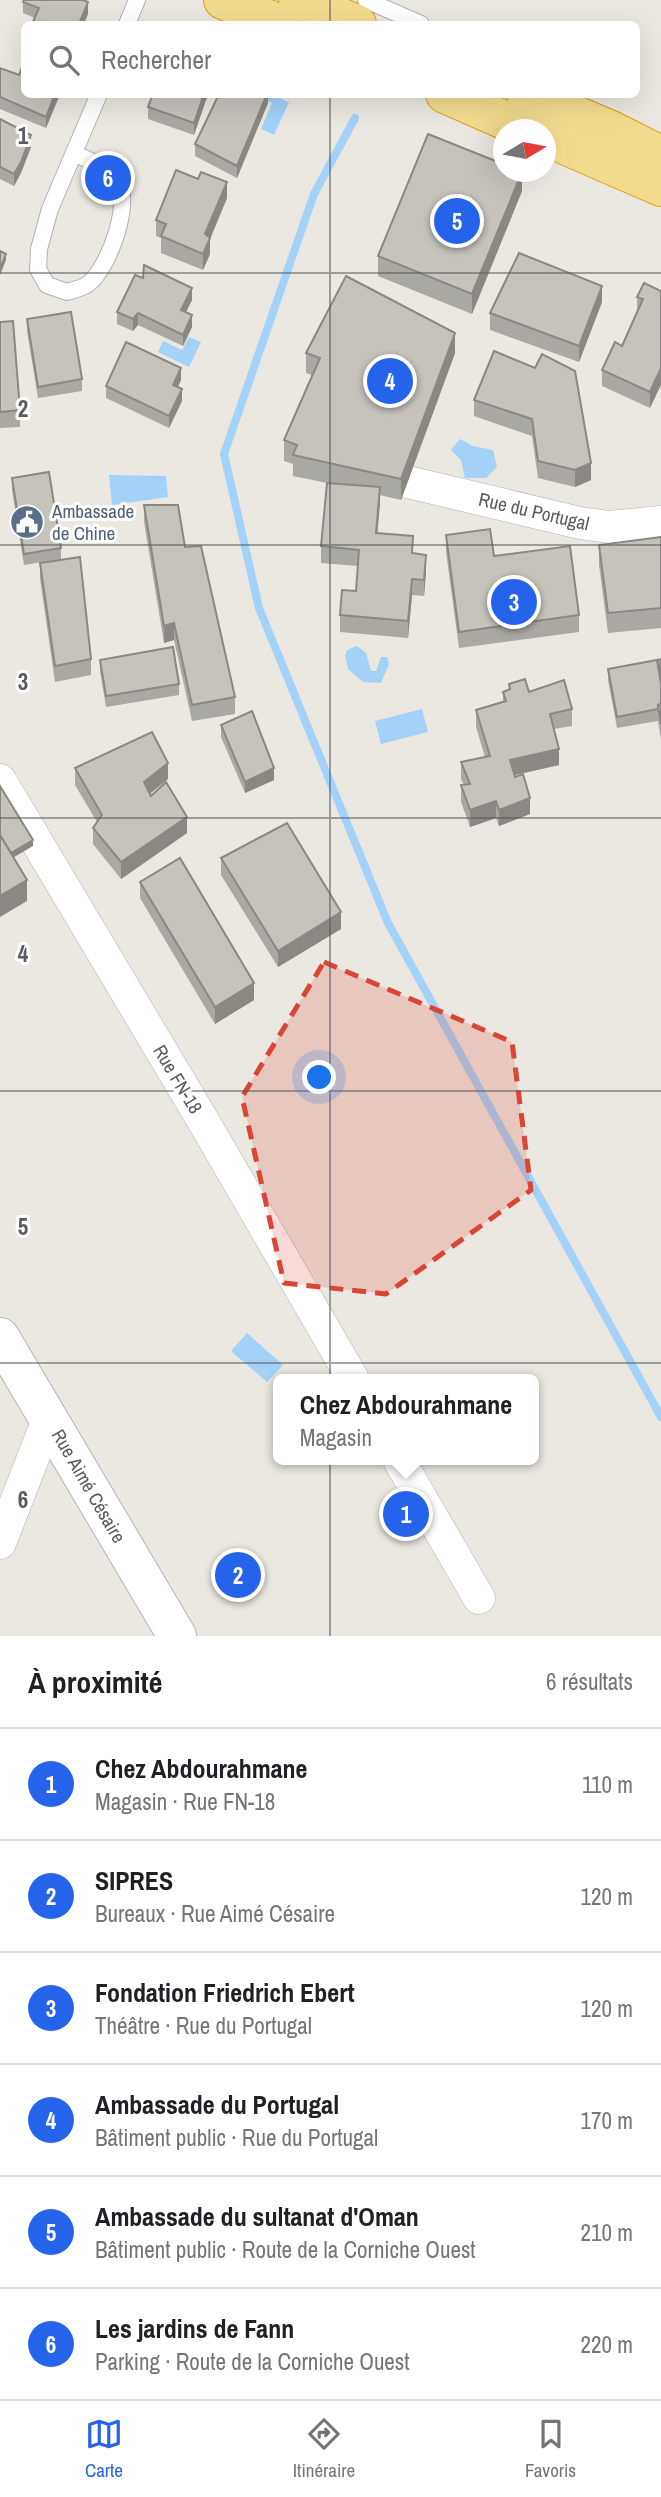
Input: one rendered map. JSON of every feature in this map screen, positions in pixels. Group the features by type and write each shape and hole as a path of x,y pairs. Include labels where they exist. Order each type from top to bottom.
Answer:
{"highway":[{"path":"223,0 273,21"},
{"path":"298,0 350,21"},
{"path":"454,98 502,119"},
{"path":"535,98 661,155"},
{"path":"556,142 661,187"}],"street":[{"name":"Rue du Portugal","path":"408,482 580,523 610,527 661,522"},
{"name":"Rue FN-18","path":"0,780 350,1374"},
{"name":"Rue Aimé Césaire","path":"0,1337 49,1417 169,1631"},
{"path":"0,1543 49,1417"},
{"path":"402,1465 480,1598"}],"lane":[{"path":"128,21 137,0"},
{"path":"366,0 414,21"},
{"path":"76,154 115,175 124,196 119,223 105,264 88,284 67,292 47,285 38,269 39,249 50,209 76,154 97,98"},
{"path":"576,98 586,104 611,130"}],"highlighted area":[{"path":"324,962 512,1042 531,1190 386,1294 284,1283 242,1097"}],"water":[{"path":"280,98 289,102 274,135 261,129 272,103 265,99"},
{"path":"189,337 201,342 189,367 158,352 163,341 182,350"},
{"path":"460,439 473,446 493,450 497,467 486,478 465,478 461,460 451,450"},
{"path":"109,475 166,476 168,497 112,505"},
{"path":"357,646 366,653 371,671 376,671 381,657 387,657 389,664 381,683 363,682 348,669 345,655 347,650"},
{"path":"422,709 428,732 381,744 375,721"},
{"path":"247,1333 283,1365 267,1382 231,1351"}],"building":[{"path":"23,2 88,2 80,21 33,21 39,8"},
{"path":"0,68 19,75 21,70 21,98 53,98 46,117 0,97"},
{"path":"151,98 203,98 194,123 148,107"},
{"path":"217,98 265,98 237,166 195,144"},
{"path":"0,119 31,135 14,174 0,167"},
{"path":"428,134 493,160 493,182 518,182 472,294 378,256"},
{"path":"176,170 198,179 201,172 227,182 205,234 210,238 203,254 161,236 166,224 156,220"},
{"path":"0,251 6,254 0,269"},
{"path":"519,253 602,286 579,346 490,313"},
{"path":"144,265 192,288 181,310 192,315 183,335 138,313 133,319 117,312 135,275 143,278"},
{"path":"346,276 455,333 401,479 293,455 297,445 284,440 320,358 306,353"},
{"path":"644,283 661,291 661,368 650,392 602,370 615,342 622,346 643,299 637,297"},
{"path":"71,312 82,379 38,387 27,319"},
{"path":"13,321 20,410 0,412 0,322"},
{"path":"126,342 181,368 173,385 182,389 169,416 106,386"},
{"path":"494,351 535,368 542,354 575,371 591,463 575,470 538,461 532,419 474,400"},
{"path":"49,472 61,548 24,554 12,478"},
{"path":"327,483 380,487 376,533 413,536 412,553 426,555 424,580 412,579 408,621 340,615 342,590 356,591 359,550 321,546"},
{"path":"144,505 178,505 185,547 201,546 235,697 192,705 174,623 164,626"},
{"path":"490,529 494,556 570,546 579,615 459,632 446,535"},
{"path":"661,537 661,608 608,613 599,545"},
{"path":"80,557 91,659 55,666 40,563"},
{"path":"173,647 179,684 106,696 100,660"},
{"path":"657,660 661,684 661,704 658,709 617,717 608,669"},
{"path":"525,679 529,692 564,680 572,709 550,714 559,749 510,760 515,777 523,774 530,798 499,810 496,801 470,810 461,785 470,784 461,762 490,756 476,710 506,701 503,692 510,689 509,684"},
{"path":"252,711 274,768 245,782 221,725"},
{"path":"152,732 168,763 144,782 151,796 166,782 187,817 121,862 93,828 102,815 75,768"},
{"path":"0,786 33,840 11,853 0,835"},
{"path":"287,823 341,912 278,951 221,858"},
{"path":"0,835 27,880 0,896"},
{"path":"180,858 254,983 215,1007 140,882"}],"waterway":[{"path":"355,118 314,194 224,454 259,608 388,923 661,1417"}],"place":[{"name":"Les jardins de Fann","path":"108,178"},
{"name":"Ambassade du sultanat d'Oman","path":"457,221"},
{"name":"Ambassade du Portugal","path":"390,381"},
{"name":"Ambassade de Chine","path":"27,522"},
{"name":"Fondation Friedrich Ebert","path":"514,602"},
{"name":"Chez Abdourahmane","path":"406,1514"},
{"name":"SIPRES","path":"238,1575"}]}
